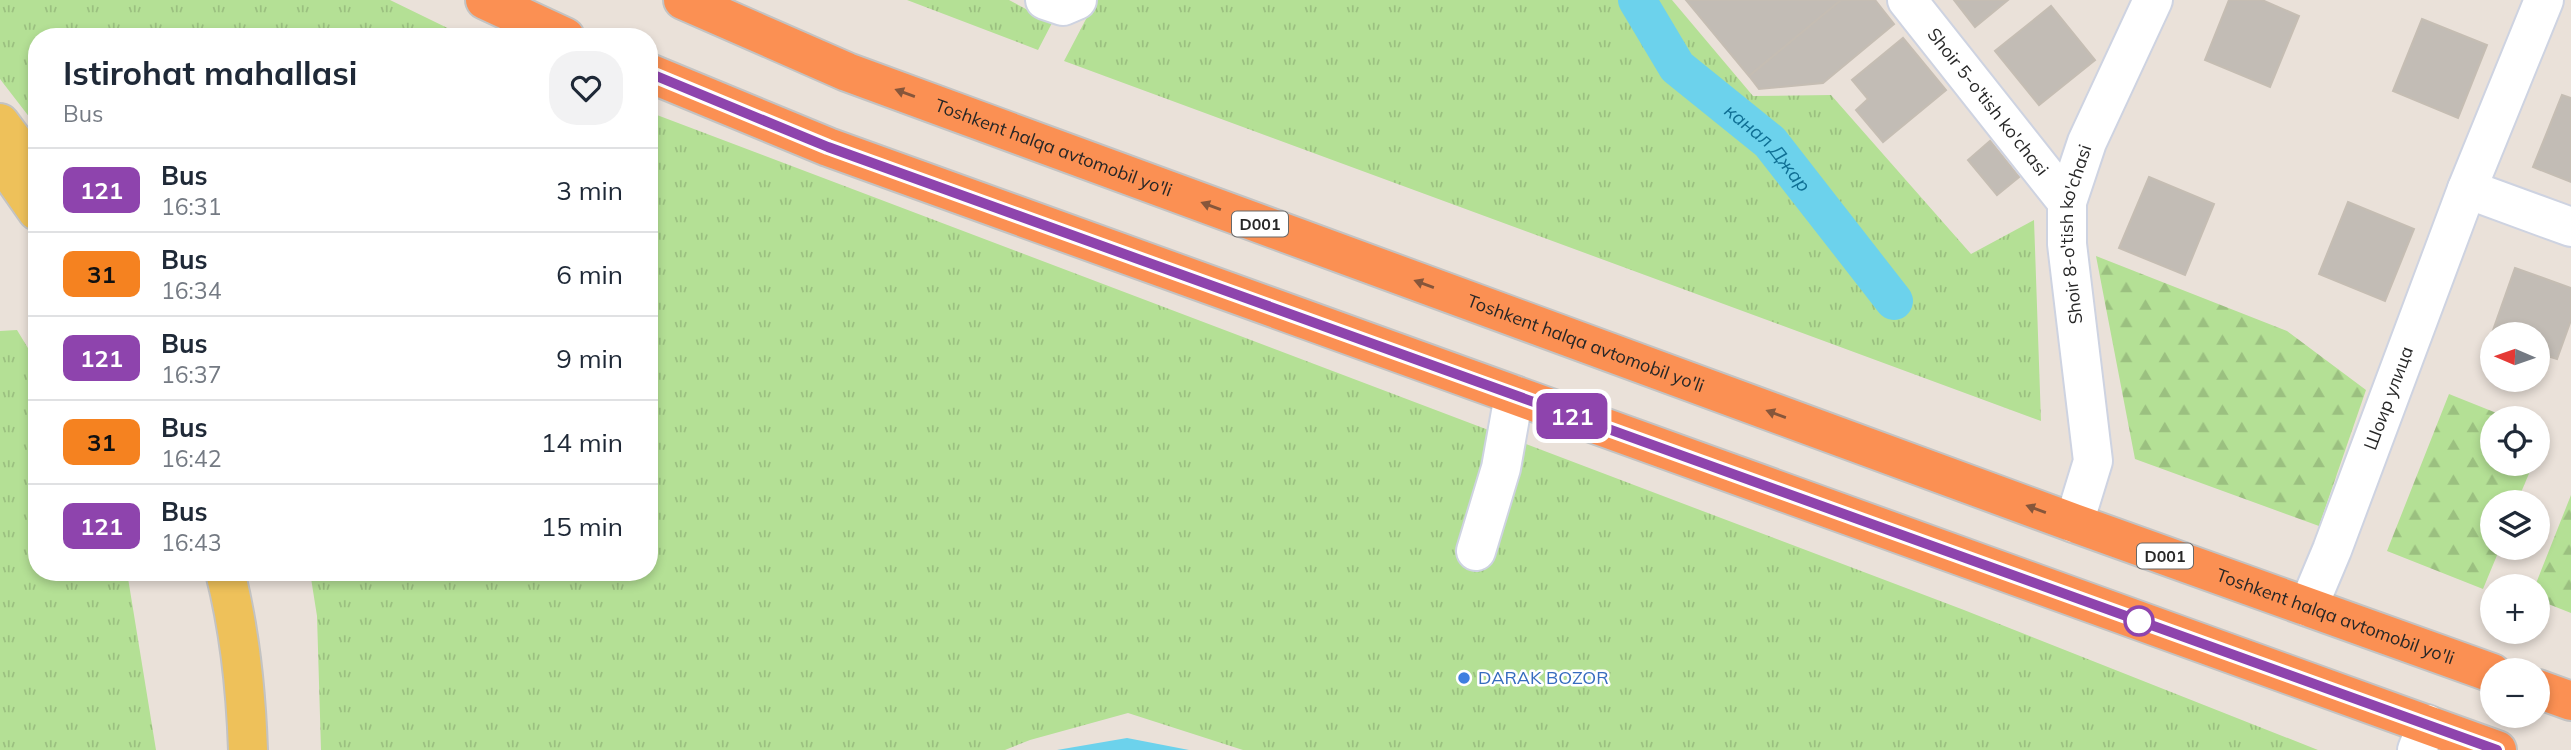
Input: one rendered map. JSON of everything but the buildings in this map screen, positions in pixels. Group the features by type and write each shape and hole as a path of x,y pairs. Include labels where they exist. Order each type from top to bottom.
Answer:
{"highway":[{"path":"485,0 524,9 552,28"},
{"name":"Toshkent halqa avtomobil yo'li","path":"683,0 718,8 847,72 2074,523 2480,669"},
{"path":"658,77 828,147 1514,395 2422,737 2497,750"},
{"path":"2550,693 2571,701"}],"main road":[{"path":"0,123 28,161"},
{"path":"0,158 28,198"},
{"path":"227,581 243,666 248,750"},
{"path":"248,581 262,658 269,750"}],"street":[{"path":"1045,0 1063,5 1077,0"},
{"name":"Shoir 5-o'tish ko'chasi","path":"1907,0 2067,202"},
{"name":"Shoir 8-o'tish ko'chasi","path":"2074,523 2093,461 2067,244 2067,202 2087,142 2153,0"},
{"name":"Шоир улица","path":"2308,607 2332,550 2467,189 2544,0"},
{"path":"2467,189 2571,227"},
{"path":"1476,551 1501,468 1514,395"}],"green space":[{"path":"0,0 390,0 448,28 28,28 28,115 0,79"},
{"path":"907,0 1009,0 1052,23 1038,50"},
{"path":"1096,0 1672,0 1753,96 1831,95 1971,254 2034,220 2041,421 1064,61"},
{"path":"658,115 1964,610 2318,750 1243,750 1128,713 1030,740 1005,750 321,750 317,616 311,581 658,581"},
{"path":"2096,256 2287,331 2366,390 2319,526 2135,459"},
{"path":"17,330 28,348 28,581 128,581 156,750 0,750 0,331"},
{"path":"2449,394 2480,406 2480,476 2528,476 2522,490 2480,490 2480,560 2495,560 2489,574 2480,574 2480,588 2387,551"},
{"path":"2571,495 2571,613 2550,605 2550,574 2540,574 2545,560 2550,560 2550,548"}],"water":[{"path":"1127,738 1189,750 1057,750"}],"waterway":[{"name":"канал Джар","path":"1637,0 1677,67 1770,142 1894,301"}],"bus line":[{"name":"121","path":"658,77 828,147 2497,750"}],"place":[{"name":"DARAK BOZOR","path":"1464,678"}]}
